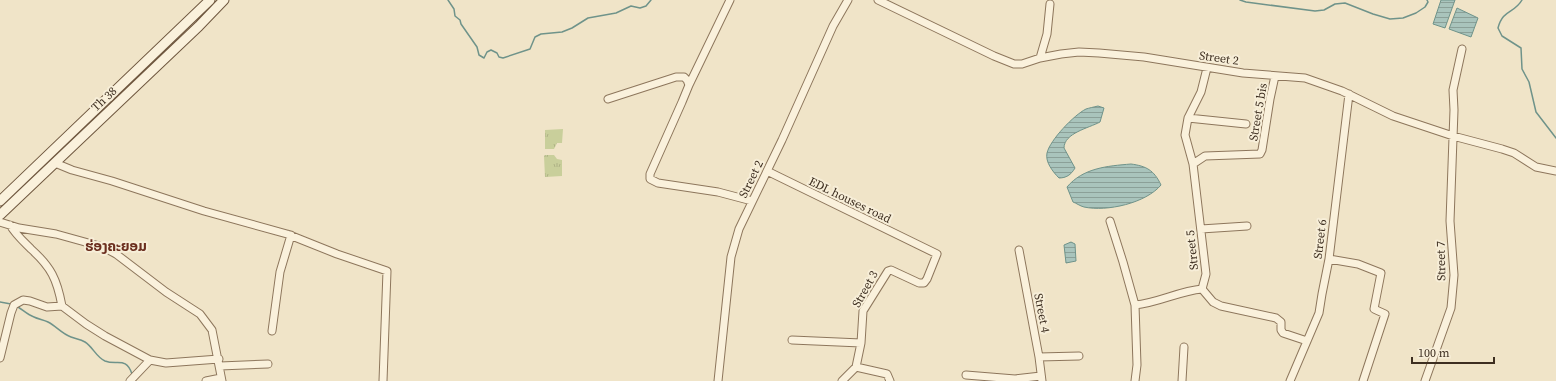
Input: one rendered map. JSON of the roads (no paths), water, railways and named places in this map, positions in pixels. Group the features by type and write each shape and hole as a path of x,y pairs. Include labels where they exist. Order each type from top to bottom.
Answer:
{"street":[{"name":"Th 38","path":"0,201 210,0"},
{"name":"Th 38","path":"0,215 200,26 224,0"},
{"path":"730,0 688,85 650,174 650,179 658,183 718,192 752,201"},
{"name":"Street 2","path":"718,381 731,258 739,229 767,171 832,26 848,0"},
{"name":"Street 2","path":"878,0 994,56 1014,64 1022,64 1040,58 1079,52 1100,53 1144,57 1207,68 1305,78 1342,90 1393,116 1453,136 1514,153 1536,167 1556,171"},
{"path":"1040,58 1047,34 1050,4"},
{"name":"Street 7","path":"1425,381 1451,308 1454,275 1450,221 1454,110 1453,90 1462,49"},
{"name":"Street 5","path":"1202,288 1206,274 1201,229 1193,164 1185,135 1188,118 1201,92 1207,68"},
{"name":"Street 5 bis","path":"1193,164 1205,156 1260,154 1262,150 1275,76"},
{"path":"608,99 676,77 684,77 687,80 688,85"},
{"name":"Street 6","path":"1290,381 1319,313 1329,259 1349,94"},
{"path":"1188,118 1246,124"},
{"path":"55,163 72,170 112,181 204,211 291,235 337,254 387,271 383,381"},
{"name":"EDL houses road","path":"767,171 937,254"},
{"path":"1110,221 1124,262 1135,305 1137,365 1135,381"},
{"path":"0,222 56,234 103,247 116,254 166,292 200,314 212,330 222,379 206,381"},
{"path":"10,225 14,233 48,266 59,286 62,306"},
{"path":"1201,229 1247,226"},
{"path":"272,332 280,272 291,235"},
{"name":"Street 4","path":"1019,250 1042,378"},
{"name":"Street 3","path":"856,367 861,343 863,311 888,272 891,270 919,283 924,283 927,280 937,254"},
{"path":"1329,259 1358,264 1381,273 1374,309 1385,314 1363,381"},
{"path":"1135,305 1143,304 1187,290 1202,288 1213,302 1220,306 1276,318 1281,322 1281,330 1283,333 1307,340"},
{"path":"0,358 10,313 14,305 23,300 47,307 62,306 105,336 150,360 166,363 219,362 268,364"},
{"path":"792,340 861,343"},
{"path":"1182,381 1184,348"},
{"path":"1039,357 1079,356"},
{"path":"130,381 150,360"},
{"path":"842,381 856,367 887,374 890,381"},
{"path":"966,375 1015,380 1042,378"}],"water":[{"path":"1441,0 1455,0 1445,28 1433,24"},
{"path":"1457,8 1478,18 1471,37 1449,29"},
{"path":"1098,106 1104,108 1100,122 1072,135 1065,143 1064,148 1075,168 1068,176 1059,178 1052,170 1047,160 1049,148 1057,135 1075,117 1086,109"},
{"path":"1131,164 1141,166 1152,172 1161,185 1146,197 1126,205 1093,208 1084,207 1073,202 1067,187 1080,176 1104,167"},
{"path":"1071,242 1075,244 1076,261 1066,263 1064,245"}],"waterway":[{"path":"448,0 454,9 455,16 460,20 461,24 477,47 479,55 484,58 487,52 491,50 497,53 499,57 503,58 530,49 535,37 541,34 562,32 572,28 588,18 616,13 631,6 640,8 646,6 651,0"},
{"path":"1240,0 1315,11 1324,10 1335,4 1345,3 1390,19 1403,18 1416,13 1425,7 1428,2 1427,0"},
{"path":"1522,0 1516,8 1506,14 1500,22 1498,28 1502,36 1521,48 1522,69 1529,82 1536,112 1556,138"},
{"path":"0,302 11,304"},
{"path":"18,307 28,314 46,321 68,336 85,342 99,357 105,361 124,363 130,368 132,374"}],"district":[{"name":"ຮ່ອງຄະຍອມ","path":"116,246"}]}
